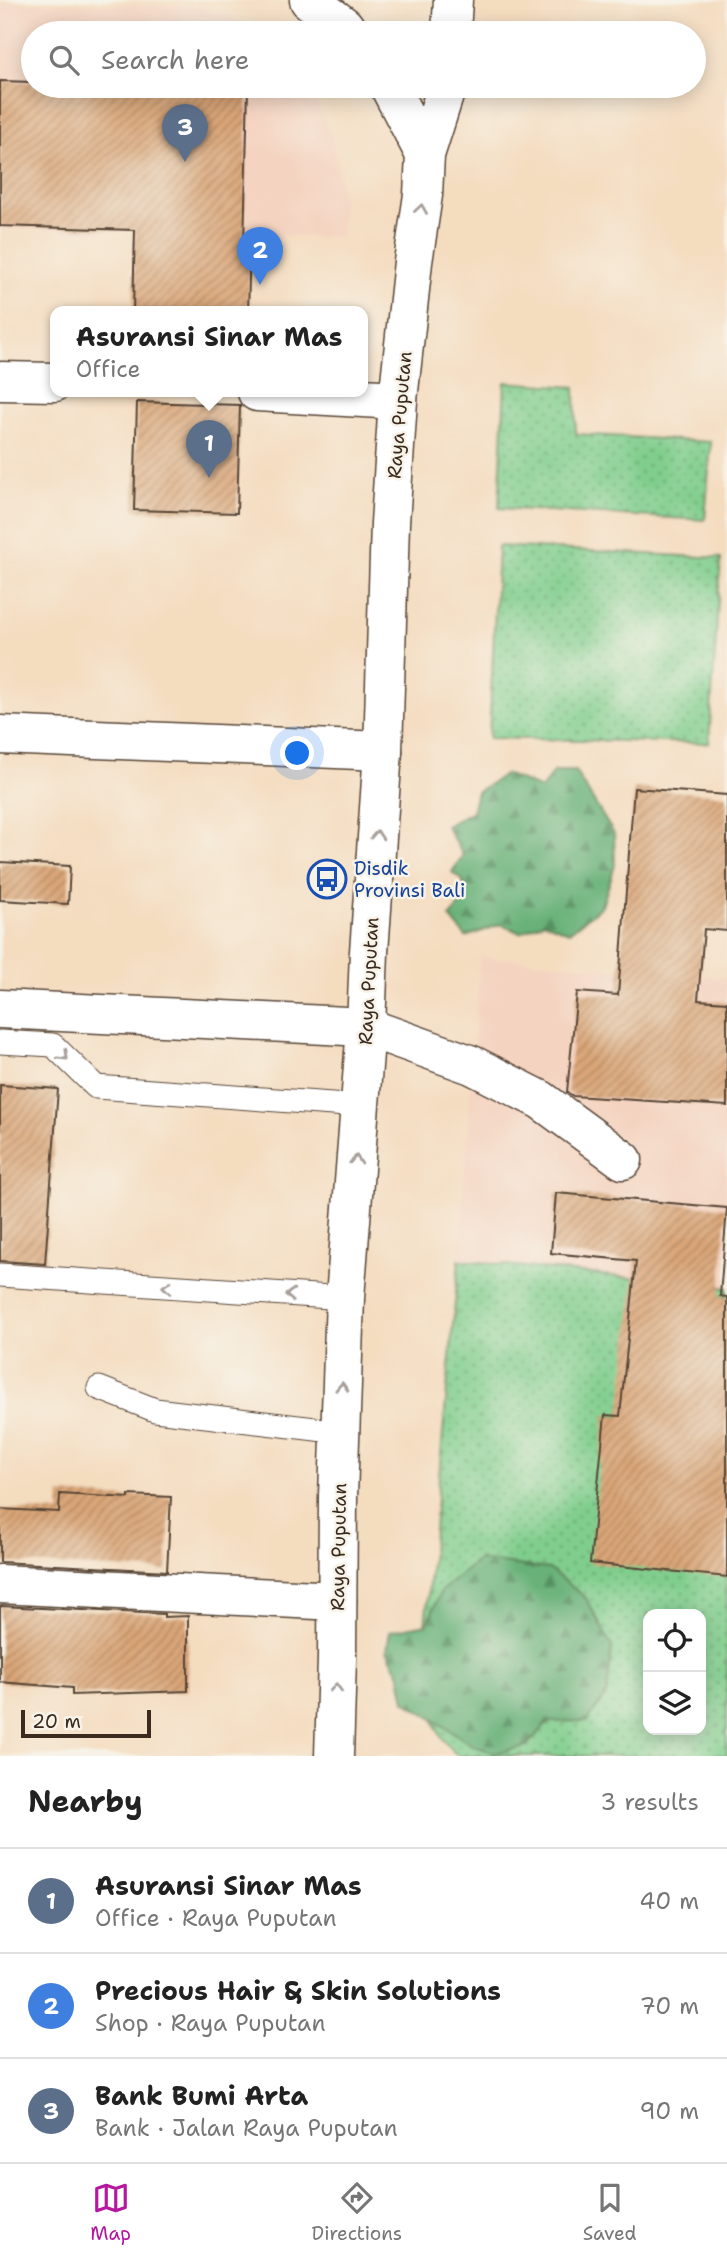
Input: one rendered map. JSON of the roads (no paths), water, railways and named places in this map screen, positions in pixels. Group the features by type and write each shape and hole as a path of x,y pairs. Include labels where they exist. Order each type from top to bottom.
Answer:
{"main road":[{"path":"309,0 337,21"},
{"path":"452,21 453,0"},
{"path":"395,98 425,155"},
{"name":"Raya Puputan","path":"334,1756 345,1298 366,1027 383,751 390,523 398,400 412,262 423,195 425,155 443,98"},
{"path":"0,381 50,382"},
{"path":"345,397 398,400"},
{"path":"0,734 383,751"},
{"path":"0,1009 366,1027 472,1065 541,1100 623,1160"},
{"path":"0,1584 337,1601"}],"lane":[{"path":"0,1042 52,1045 96,1087 360,1106"},
{"path":"0,1275 345,1298"},
{"path":"99,1388 155,1410 341,1432"}],"place":[{"name":"Bank Bumi Arta","path":"185,162"},
{"name":"Precious Hair & Skin Solutions","path":"260,285"},
{"name":"Asuransi Sinar Mas","path":"209,478"},
{"name":"Disdik Provinsi Bali","path":"327,879"}]}
